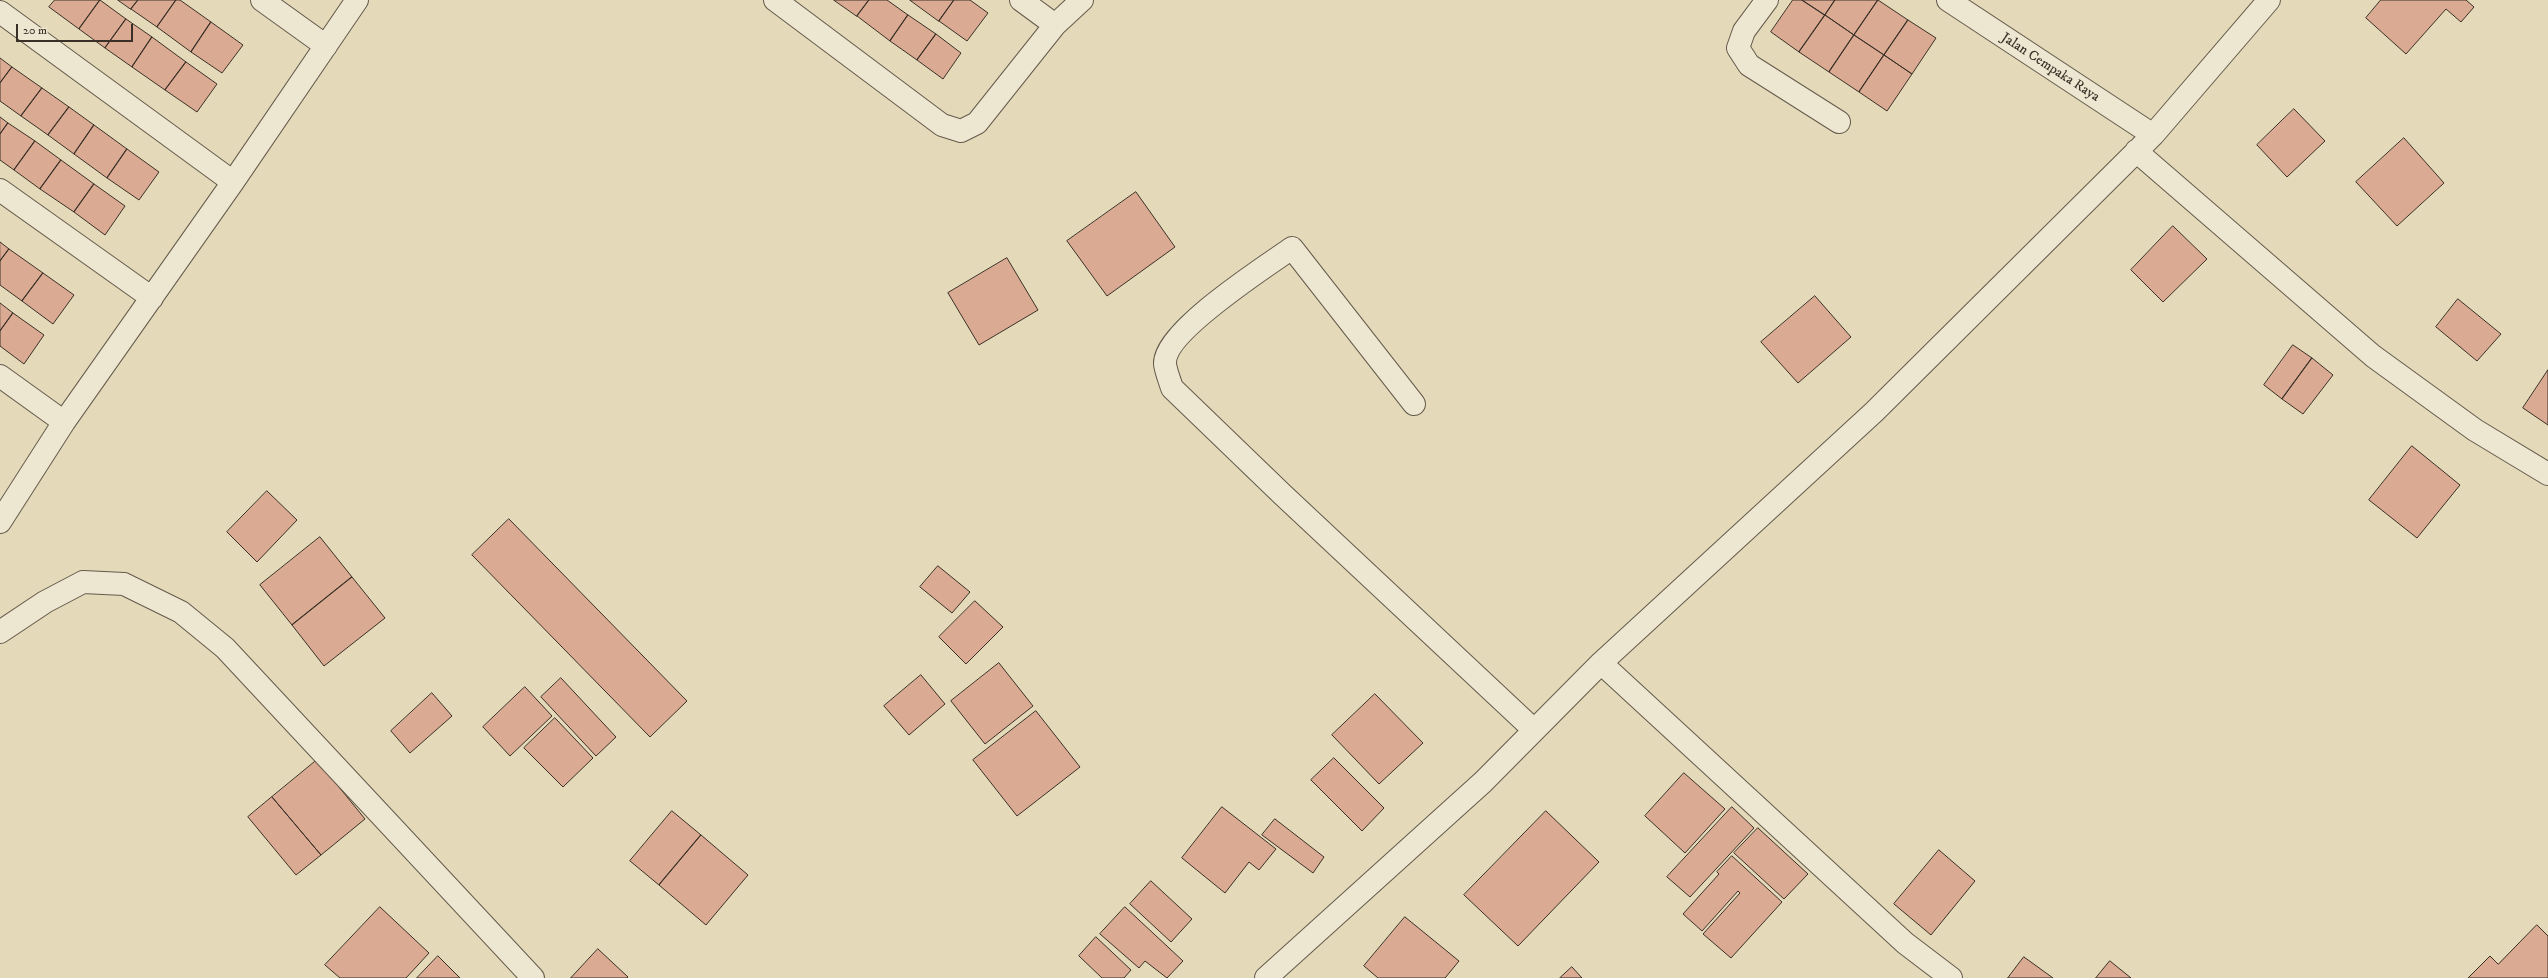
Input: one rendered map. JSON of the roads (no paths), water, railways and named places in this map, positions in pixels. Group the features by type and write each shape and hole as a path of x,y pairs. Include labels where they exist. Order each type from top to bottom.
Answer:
{"street":[{"path":"262,0 326,46"},
{"path":"0,522 64,422 233,182 357,0"},
{"path":"775,0 942,125 962,130 977,123 1055,26 1082,0"},
{"path":"1021,0 1055,26"},
{"path":"1767,0 1744,31 1738,48 1749,65 1839,122"},
{"name":"Jalan Cempaka Raya","path":"1948,0 2153,135"},
{"path":"1266,978 1477,787 1601,663 1874,412 2153,135 2269,0"},
{"path":"0,12 233,182"},
{"path":"2136,151 2372,356 2475,430 2548,474"},
{"path":"0,190 152,298"},
{"path":"1414,404 1292,248 1225,295 1176,337 1165,363 1172,388 1283,495 1534,730"},
{"path":"0,376 64,422"},
{"path":"0,632 45,602 83,582 124,584 181,612 225,648 533,978"},
{"path":"1601,663 1906,943 1951,978"}]}
